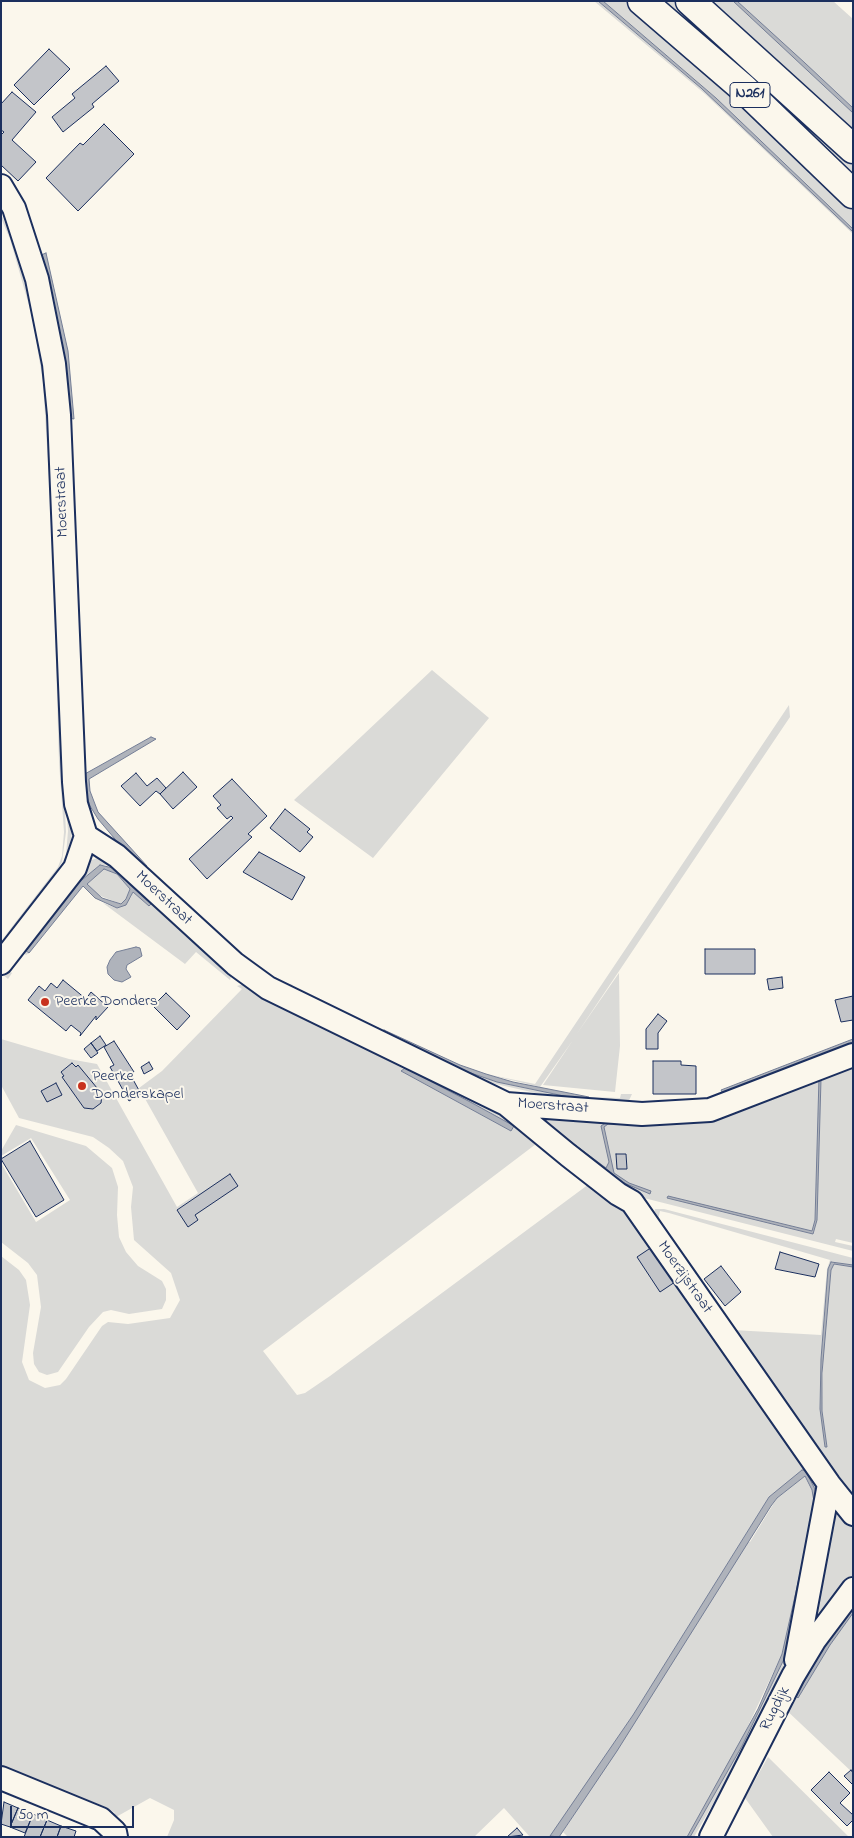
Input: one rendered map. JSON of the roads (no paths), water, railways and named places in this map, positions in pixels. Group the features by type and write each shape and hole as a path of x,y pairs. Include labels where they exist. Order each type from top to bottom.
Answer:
{"main road":[{"name":"N261","path":"642,1 743,88 853,194"},
{"name":"N261","path":"690,1 853,149"}],"street":[{"name":"Moerstraat","path":"1,186 14,208 37,280 54,364 59,415 74,782 76,804 86,836 117,856 235,964 268,988 506,1104 642,1114 710,1110 853,1056"},
{"path":"1,963 75,868 86,836"},
{"name":"Moerzijstraat","path":"506,1104 618,1194 632,1202 829,1484 853,1514"},
{"path":"793,1676 829,1484"},
{"name":"Rugdijk","path":"711,1837 793,1676 814,1640 853,1589"},
{"path":"1,1778 101,1819 115,1832 116,1837"}],"place":[{"name":"Peerke Donders","path":"45,1002"},
{"name":"Peerke Donderskapel","path":"82,1086"}]}
